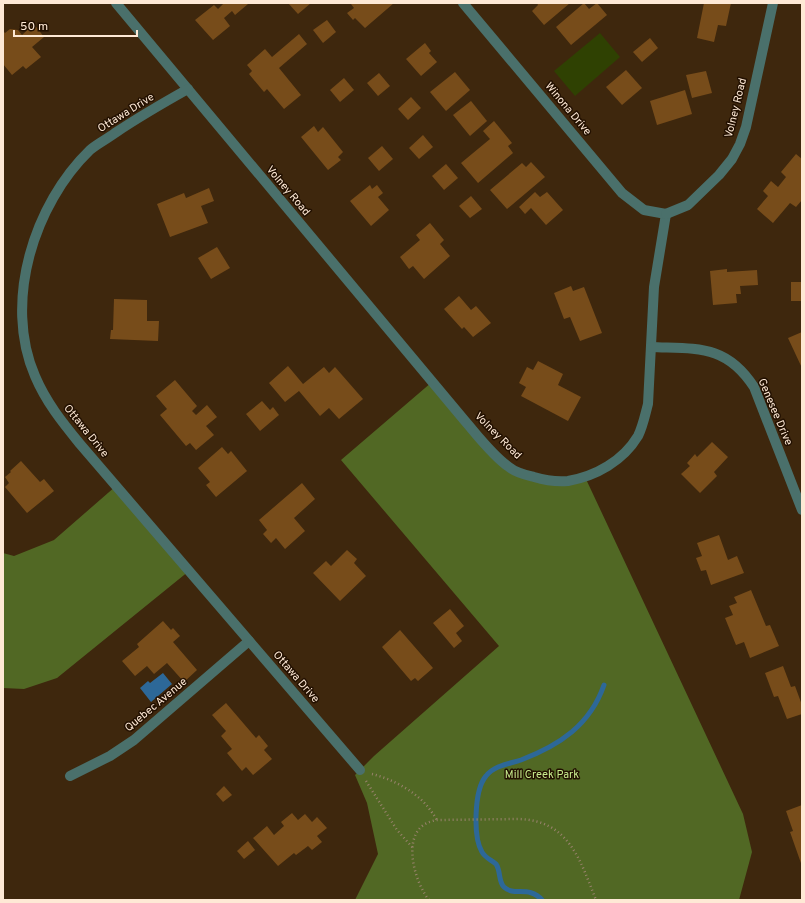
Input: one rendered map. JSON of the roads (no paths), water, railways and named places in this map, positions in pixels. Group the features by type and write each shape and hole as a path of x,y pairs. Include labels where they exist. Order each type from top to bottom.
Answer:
{"street":[{"name":"Volney Road","path":"116,3 465,421 491,450 509,468 525,475 544,480 566,481 585,477 615,462 629,448 638,436 648,404 654,287 666,214 688,205 719,175 732,159 740,144 746,127 773,3"},
{"name":"Winona Drive","path":"463,3 622,193 644,210 666,214"},
{"name":"Ottawa Drive","path":"188,89 152,110 92,149 66,179 46,209 37,229 28,260 23,296 23,331 27,354 34,375 52,410 360,770"},
{"name":"Genesee Drive","path":"651,348 700,349 717,353 726,357 746,375 754,387 802,510"},
{"name":"Quebec Avenue","path":"70,776 110,756 134,740 249,641"}],"water":[{"path":"163,673 172,684 151,702 140,688 148,681 150,683"}],"waterway":[{"path":"542,900 532,893 512,891 504,887 502,885 499,870 496,864 482,852 479,845 476,825 479,792 486,776 494,769 502,765 521,760 548,748 572,732 591,711 604,685"}],"park label":[{"name":"Mill Creek Park","path":"542,775"}]}
